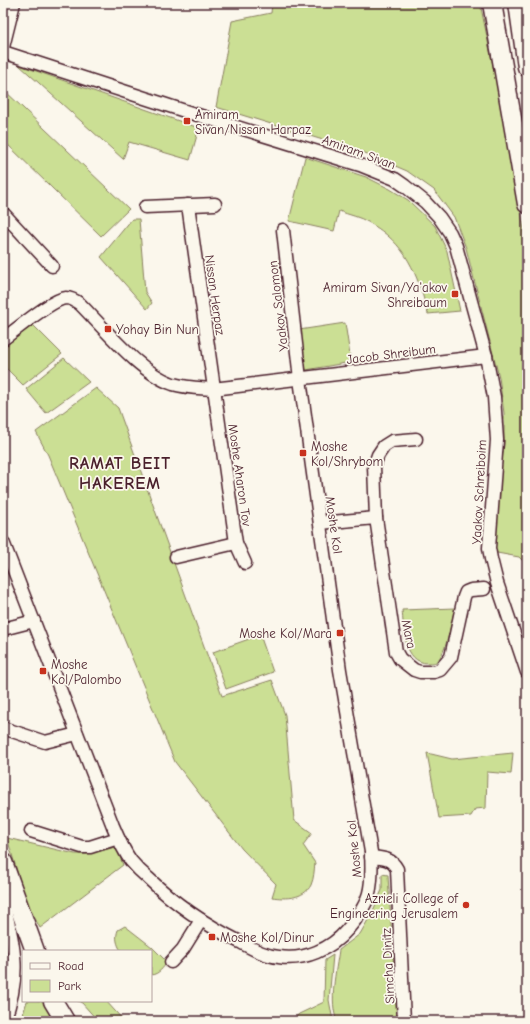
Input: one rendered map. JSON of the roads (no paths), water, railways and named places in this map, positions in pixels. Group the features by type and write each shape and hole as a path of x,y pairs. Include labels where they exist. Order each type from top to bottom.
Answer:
{"highway":[{"path":"492,3 527,204"},
{"path":"518,3 527,67"},
{"path":"3,862 35,950"},
{"path":"54,1002 65,1021"}],"street":[{"path":"3,47 14,3"},
{"name":"Amiram Sivan","path":"3,52 188,112 360,165 395,180 405,186 425,202 439,216 450,233 456,246 486,356"},
{"path":"145,207 216,204"},
{"name":"Nissan Herpaz","path":"188,205 213,389"},
{"path":"3,213 52,266"},
{"name":"Yaakov Salomon","path":"283,230 300,379"},
{"name":"Jacob Shreibum","path":"3,339 52,302 66,298 74,300 80,304 137,362 162,379 173,384 186,387 213,389 486,356"},
{"name":"Yaakov Schreiboim","path":"486,356 494,397 497,440 489,548 496,577 527,672"},
{"name":"Moshe Kol","path":"3,542 118,838 126,853 138,868 163,893 201,920 227,936 258,952 288,958 320,951 340,938 358,918 363,910 369,896 371,886 371,857 340,670 300,379"},
{"name":"Moshe Aharon Tov","path":"213,389 236,543 244,563"},
{"name":"Mara","path":"416,439 392,441 384,446 378,455 374,466 376,518 396,652 400,659 410,668 420,672 434,672 440,670 451,657 466,592 484,589"},
{"path":"320,523 376,518"},
{"path":"176,557 236,543"},
{"path":"3,629 34,621"},
{"path":"3,728 45,742 77,734"},
{"path":"31,831 82,847 90,847 118,838"},
{"name":"Simcha Dinitz","path":"371,857 386,858 390,860 395,865 398,874 404,1021"},
{"path":"3,900 11,934 15,981 11,1003 4,1021"},
{"path":"171,962 183,949 201,920"}],"place":[{"name":"Amiram Sivan/Nissan Harpaz","path":"187,121"},
{"name":"Amiram Sivan/Ya'akov Shreibaum","path":"455,294"},
{"name":"Yohay Bin Nun","path":"108,329"},
{"name":"Moshe Kol/Shrybom","path":"303,453"},
{"name":"Moshe Kol/Mara","path":"340,633"},
{"name":"Moshe Kol/Palombo","path":"43,671"},
{"name":"Azrieli College of Engineering Jerusalem","path":"466,905"},
{"name":"Moshe Kol/Dinur","path":"212,937"}],"district":[{"name":"RAMAT BEIT HAKEREM","path":"120,473"}]}
